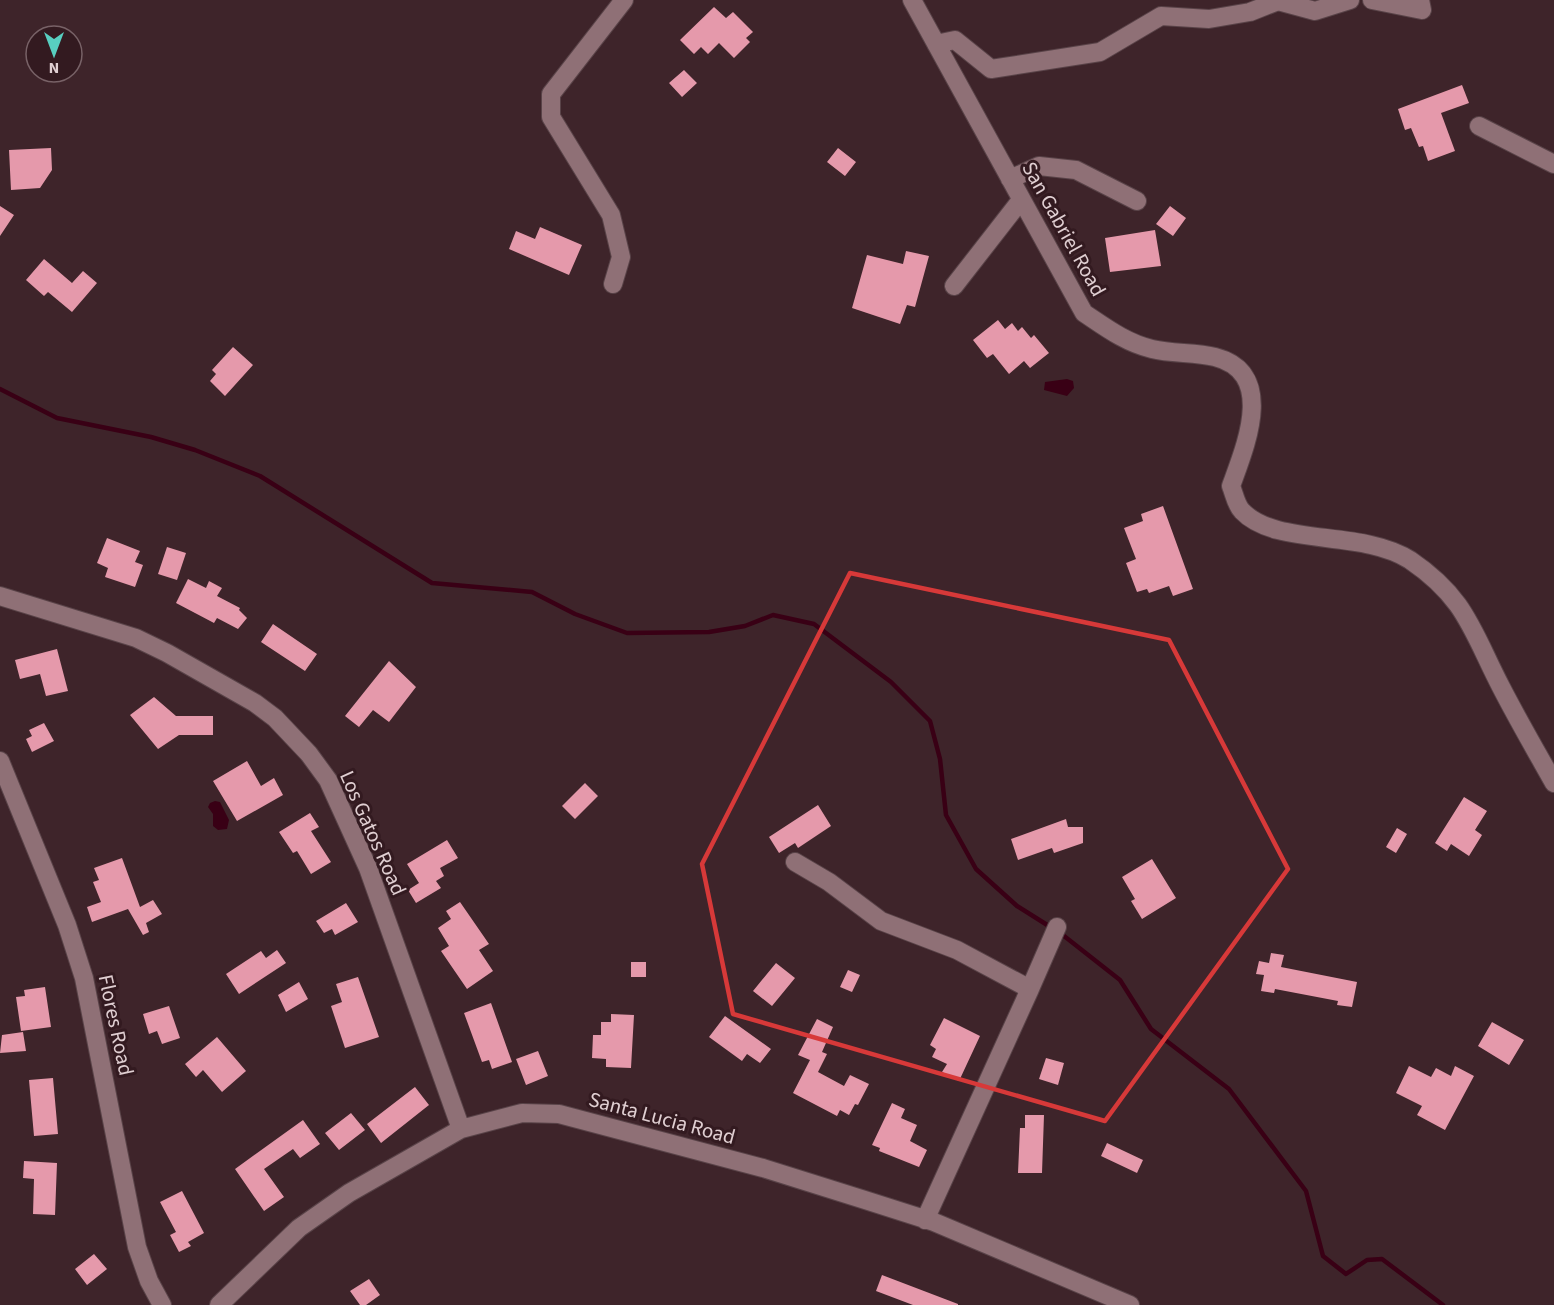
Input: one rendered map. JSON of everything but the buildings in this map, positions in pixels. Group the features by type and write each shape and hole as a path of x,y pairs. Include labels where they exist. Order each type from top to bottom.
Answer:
{"street":[{"path":"613,284 621,257 611,215 551,117 551,94 624,0"},
{"name":"San Gabriel Road","path":"912,0 1084,313 1115,335 1151,349 1217,357 1243,372 1253,401 1247,443 1231,486 1240,510 1266,527 1373,543 1408,559 1447,589 1471,622 1501,687 1554,783"},
{"path":"936,44 955,40 992,69 1100,52 1161,16 1209,20 1250,12 1278,1 1315,11 1350,0"},
{"path":"1372,0 1422,10 1420,0"},
{"path":"1479,126 1554,164"},
{"path":"1010,179 1040,166 1076,170 1137,201"},
{"path":"954,286 1021,200"},
{"name":"Los Gatos Road","path":"0,596 136,638 167,652 255,703 275,718 309,754 328,780 368,868 461,1129"},
{"name":"Flores Road","path":"0,761 68,925 84,978 136,1247 149,1281 162,1305"},
{"path":"795,862 829,882 881,921 957,950 1030,988"},
{"path":"925,1220 1057,927"},
{"name":"Santa Lucia Road","path":"219,1305 286,1240 328,1207 461,1129 522,1113 559,1114 763,1168 925,1220 1130,1305"}],"highlighted area":[{"path":"850,573 1169,640 1288,869 1105,1121 733,1014 702,864"}],"shaded area":[{"path":"1067,379 1073,381 1074,388 1067,396 1044,390 1045,382"},
{"path":"215,801 220,802 229,820 227,829 218,830 213,826 213,814 208,807"}],"waterway":[{"path":"0,389 57,418 151,437 195,450 260,476 432,583 532,592 575,614 627,633 709,632 745,626 773,615 814,624 891,682 930,721 940,759 946,815 976,869 1017,906 1052,928"},
{"path":"1059,932 1120,980 1151,1029 1229,1089 1306,1191 1323,1256 1346,1274 1367,1260 1382,1259 1443,1305"}]}
